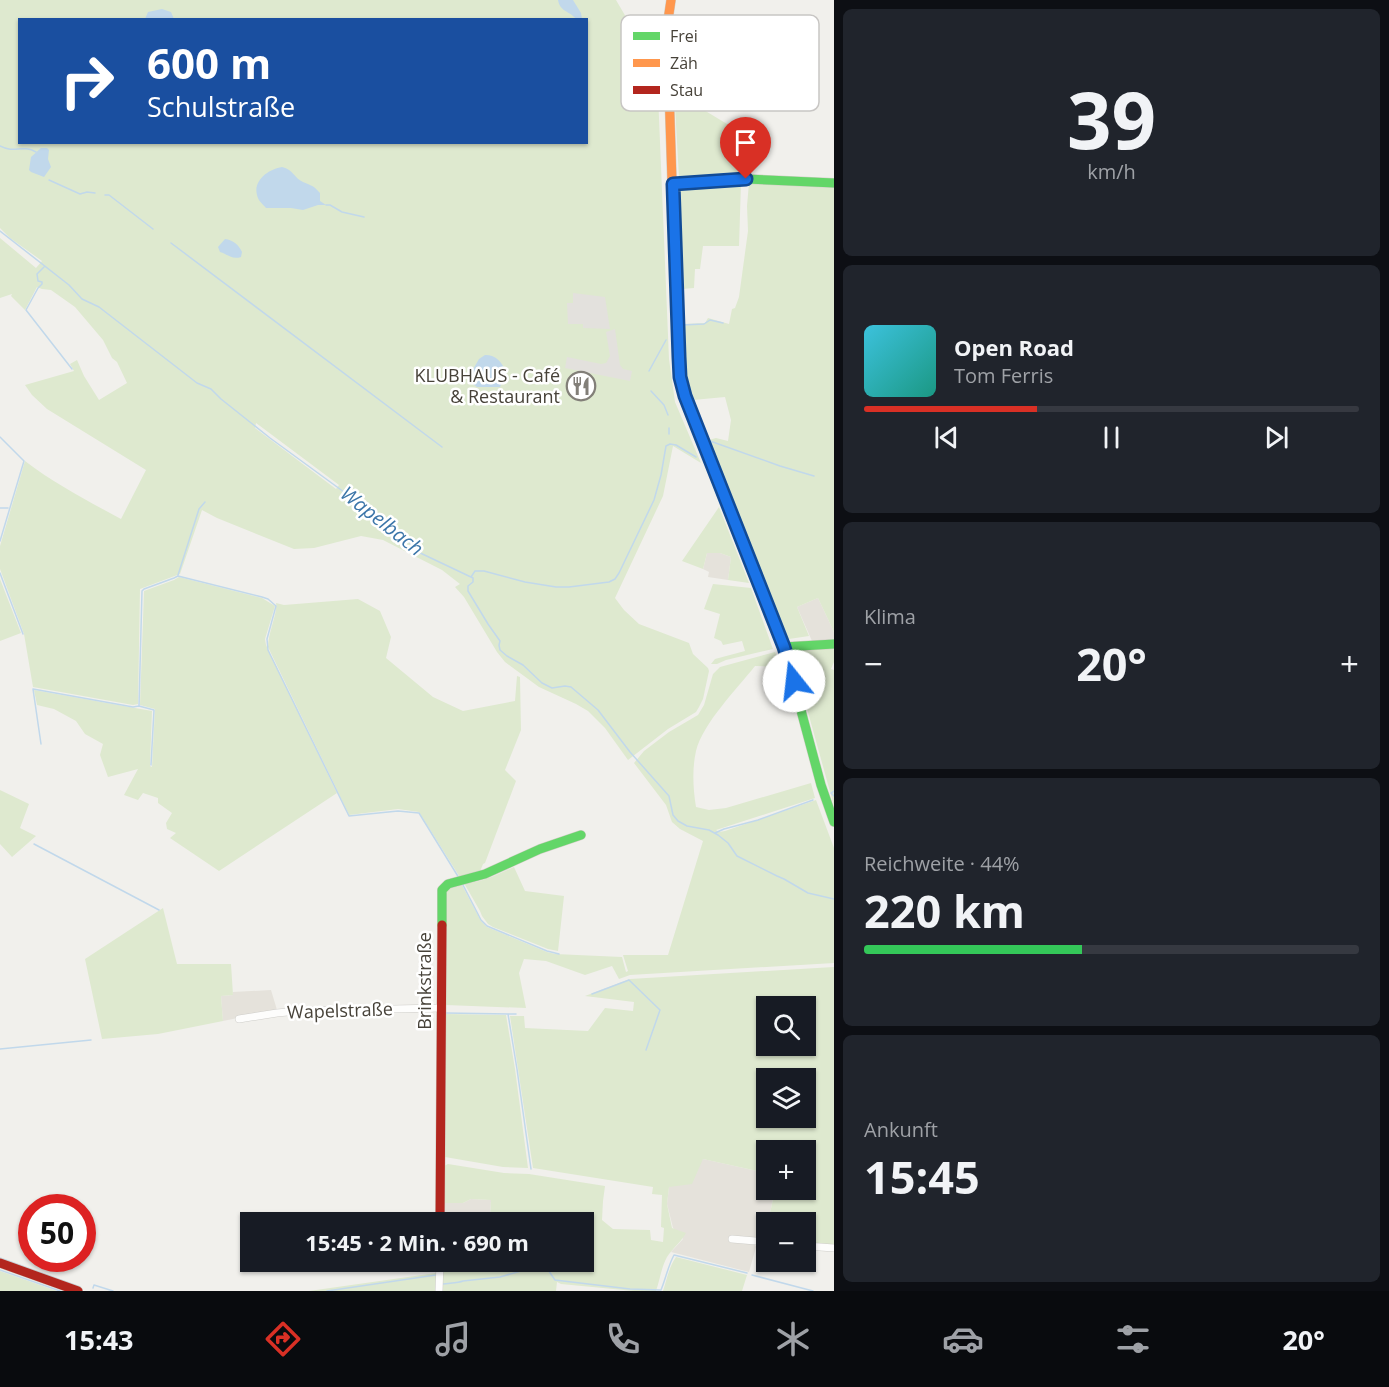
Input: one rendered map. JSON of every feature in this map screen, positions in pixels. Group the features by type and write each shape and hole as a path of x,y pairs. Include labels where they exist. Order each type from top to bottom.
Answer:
{"main road":[{"path":"668,15 670,0"},
{"path":"670,111 680,377 685,396 784,647 821,785 834,822"},
{"path":"673,184 746,179 834,183"},
{"path":"784,647 834,644"},
{"name":"Brinkstraße","path":"440,1212 442,890 448,884 485,874 540,849 580,835"},
{"path":"0,1263 78,1291"}],"street":[{"name":"Wapelstraße","path":"239,1019 298,1011 441,1008"},
{"path":"732,1239 756,1241"},
{"path":"816,1247 834,1248"},
{"path":"439,1291 440,1272"}],"shaded area":[{"path":"573,293 605,297 610,329 583,328 583,324 568,324 567,303 573,303"},
{"path":"615,329 620,365 623,369 632,371 630,381 565,368 567,357 606,363 610,356 606,332"},
{"path":"707,553 720,553 731,557 728,580 708,577 709,572 703,569"},
{"path":"818,598 834,632 834,640 812,641 797,607"},
{"path":"271,990 277,1010 223,1021 221,996 233,995 233,992"},
{"path":"703,1159 756,1171 756,1200 773,1200 770,1212 756,1212 756,1247 749,1272 671,1252 683,1239 673,1228 667,1204 669,1187"},
{"path":"471,1199 491,1200 490,1212 444,1212 444,1203 463,1203"}],"green space":[{"path":"0,0 616,0 625,15 621,15 621,111 659,111 669,359 675,402 701,463 673,446 663,496 615,598 639,624 689,643 693,654 708,668 703,699 696,712 668,729 628,760 605,728 588,711 539,687 505,662 464,597 455,587 460,584 442,570 383,540 361,536 314,548 294,549 202,510 180,574 140,589 138,704 33,687 24,634 0,569 0,546 25,461 60,485 121,519 146,470 47,409 25,385 74,371 70,364 77,360 99,400 127,383 103,340 75,307 51,290 37,287 25,310 11,296 12,294 0,298 0,238 36,268 42,261 0,228","holes":["256,423 339,485 336,489 255,428"]},
{"path":"675,111 706,111 732,127 743,175 683,180 679,178"},
{"path":"741,183 739,246 703,246 700,269 695,269 694,288 682,289 679,190"},
{"path":"749,183 834,188 834,632 818,598 797,607 809,636 789,639 784,636 709,440 716,438 728,441 731,420 725,397 693,400 687,381 685,362 683,324 705,323 708,318 729,324 732,309 735,308 739,297 748,231"},
{"path":"719,507 749,583 728,580 731,557 720,553 707,553 703,569 682,561"},
{"path":"179,577 262,598 275,606 265,639 266,645 337,793 219,871 170,838 176,833 167,829 166,823 172,813 158,803 158,798 143,793 138,800 124,795 138,769 108,777 100,755 103,744 85,734 76,721 54,709 37,705 34,690 152,711 150,766 152,767 155,709 140,705 144,591"},
{"path":"0,579 21,633 0,641"},
{"path":"713,584 751,588 773,649 711,664 715,659 745,651 742,641 723,645 721,641 714,638 720,614 704,609"},
{"path":"358,599 380,611 391,637 386,658 433,697 463,711 515,701 517,676 520,677 521,730 505,770 516,781 479,874 461,879 419,812 398,809 349,815 268,647 276,603 284,605"},
{"path":"834,648 834,662 831,669 834,670 834,806 791,651"},
{"path":"775,652 780,667 755,666 713,718 700,740 693,772 696,807 709,810 726,808 811,783 815,798 716,830 725,831 816,800 834,848 834,963 630,975 619,979 612,966 585,975 546,961 524,959 519,973 526,1008 446,1005 446,894 448,889 462,885 481,921 487,927 547,952 622,957 626,972 628,971 623,955 668,955 703,841 672,822 666,805 634,763 644,751 669,732 698,715 704,705 713,674 720,667"},
{"path":"0,790 29,804 20,828 36,836 12,857 0,844"},
{"path":"514,867 525,891 564,896 558,951 488,924 464,883 484,880"},
{"path":"163,908 177,964 231,964 233,995 221,996 223,1021 158,1034 102,1039 85,959"},
{"path":"834,967 834,1245 816,1244 816,1212 770,1212 773,1200 816,1200 816,1140 756,1140 756,1171 703,1159 692,1184 669,1187 667,1204 672,1228 686,1233 667,1257 656,1291 634,1291 557,1282 556,1291 443,1291 443,1272 594,1272 594,1212 490,1212 491,1200 471,1199 463,1203 444,1203 444,1166 448,1164 605,1186 602,1220 613,1229 650,1230 651,1240 663,1242 662,1195 652,1194 653,1187 533,1168 510,1016 524,1016 525,1028 588,1031 605,1008 633,1011 634,1002 585,996 630,979"},
{"path":"446,1014 506,1015 528,1168 503,1167 445,1157"},
{"path":"676,1257 747,1275 742,1291 663,1291"},
{"path":"0,1271 57,1291 0,1291"},
{"path":"436,1273 436,1291 309,1291"}],"water":[{"path":"558,0 573,0 582,18 575,18 559,4"},
{"path":"162,9 171,12 174,18 145,18 148,12"},
{"path":"41,148 49,150 48,159 51,167 44,177 29,170 31,157"},
{"path":"282,167 316,188 320,193 320,201 326,205 303,210 266,208 259,201 257,185 267,173"},
{"path":"225,239 237,245 242,252 241,257 232,257 220,252 218,247"},
{"path":"485,355 496,358 506,371 500,387 477,387 473,384 472,371 479,359"}],"waterway":[{"path":"0,146 36,152"},
{"path":"49,180 80,194 95,193"},
{"path":"105,195 109,195 153,229"},
{"path":"326,205 342,212 364,217"},
{"name":"Wapelbach","path":"0,231 69,285 82,299 99,307 197,383 211,389 270,438 359,503 384,526 410,543 414,550 473,578 468,591 500,641 500,650 523,665 542,683 552,688 571,687 598,710 630,752 669,796 673,815 678,821 687,826 709,830 728,843 737,856 808,893 834,899"},
{"path":"171,243 442,447"},
{"path":"44,267 37,274 38,281 42,284 26,310 72,369"},
{"path":"680,293 681,307"},
{"path":"682,325 704,324 710,320 723,323"},
{"path":"649,371 666,340"},
{"path":"651,391 664,405 668,415"},
{"path":"689,420 778,646"},
{"path":"669,428 669,434"},
{"path":"0,437 24,461 0,541"},
{"path":"774,608 708,442 814,476"},
{"path":"471,577 475,571 484,571 525,582 556,587 609,582 615,579 654,500 666,446 676,445 696,457"},
{"path":"178,575 199,509 205,502"},
{"path":"0,508 8,508"},
{"path":"0,573 23,634"},
{"path":"41,744 33,689 133,707 139,706 142,591 144,589 178,576 262,597 276,606 267,639 268,650 349,816 398,811 419,813 459,878"},
{"path":"139,706 154,710 151,765"},
{"path":"834,791 831,793 834,796"},
{"path":"715,833 813,800"},
{"path":"34,844 159,910"},
{"path":"463,885 481,920 487,926 559,954"},
{"path":"592,994 629,980 660,1010 646,1050"},
{"path":"445,1013 516,1014"},
{"path":"508,1014 531,1169"},
{"path":"0,1049 91,1040"},
{"path":"443,1284 500,1277 542,1265 555,1280 630,1289 661,1290 674,1255 747,1273"},
{"path":"0,1258 80,1287"},
{"path":"0,1270 60,1291"},
{"path":"327,1291 436,1275"},
{"path":"752,1275 813,1291"},
{"path":"93,1288 94,1285 113,1291"}],"traffic: fast":[{"path":"673,184 746,179 834,183"},
{"path":"695,423 784,647 821,785 834,822"},
{"path":"784,647 834,644"},
{"path":"442,925 442,890 448,884 485,874 540,849 581,835"}],"traffic: slow":[{"path":"669,15 671,0"},
{"path":"670,111 680,377 695,423"}],"traffic: jam":[{"path":"440,1212 442,925"},
{"path":"0,1263 78,1291"}],"place":[{"name":"KLUBHAUS - Café & Restaurant","path":"581,386"}],"route":[{"path":"746,179 673,184 680,377 685,396 784,647 794,681"}]}
